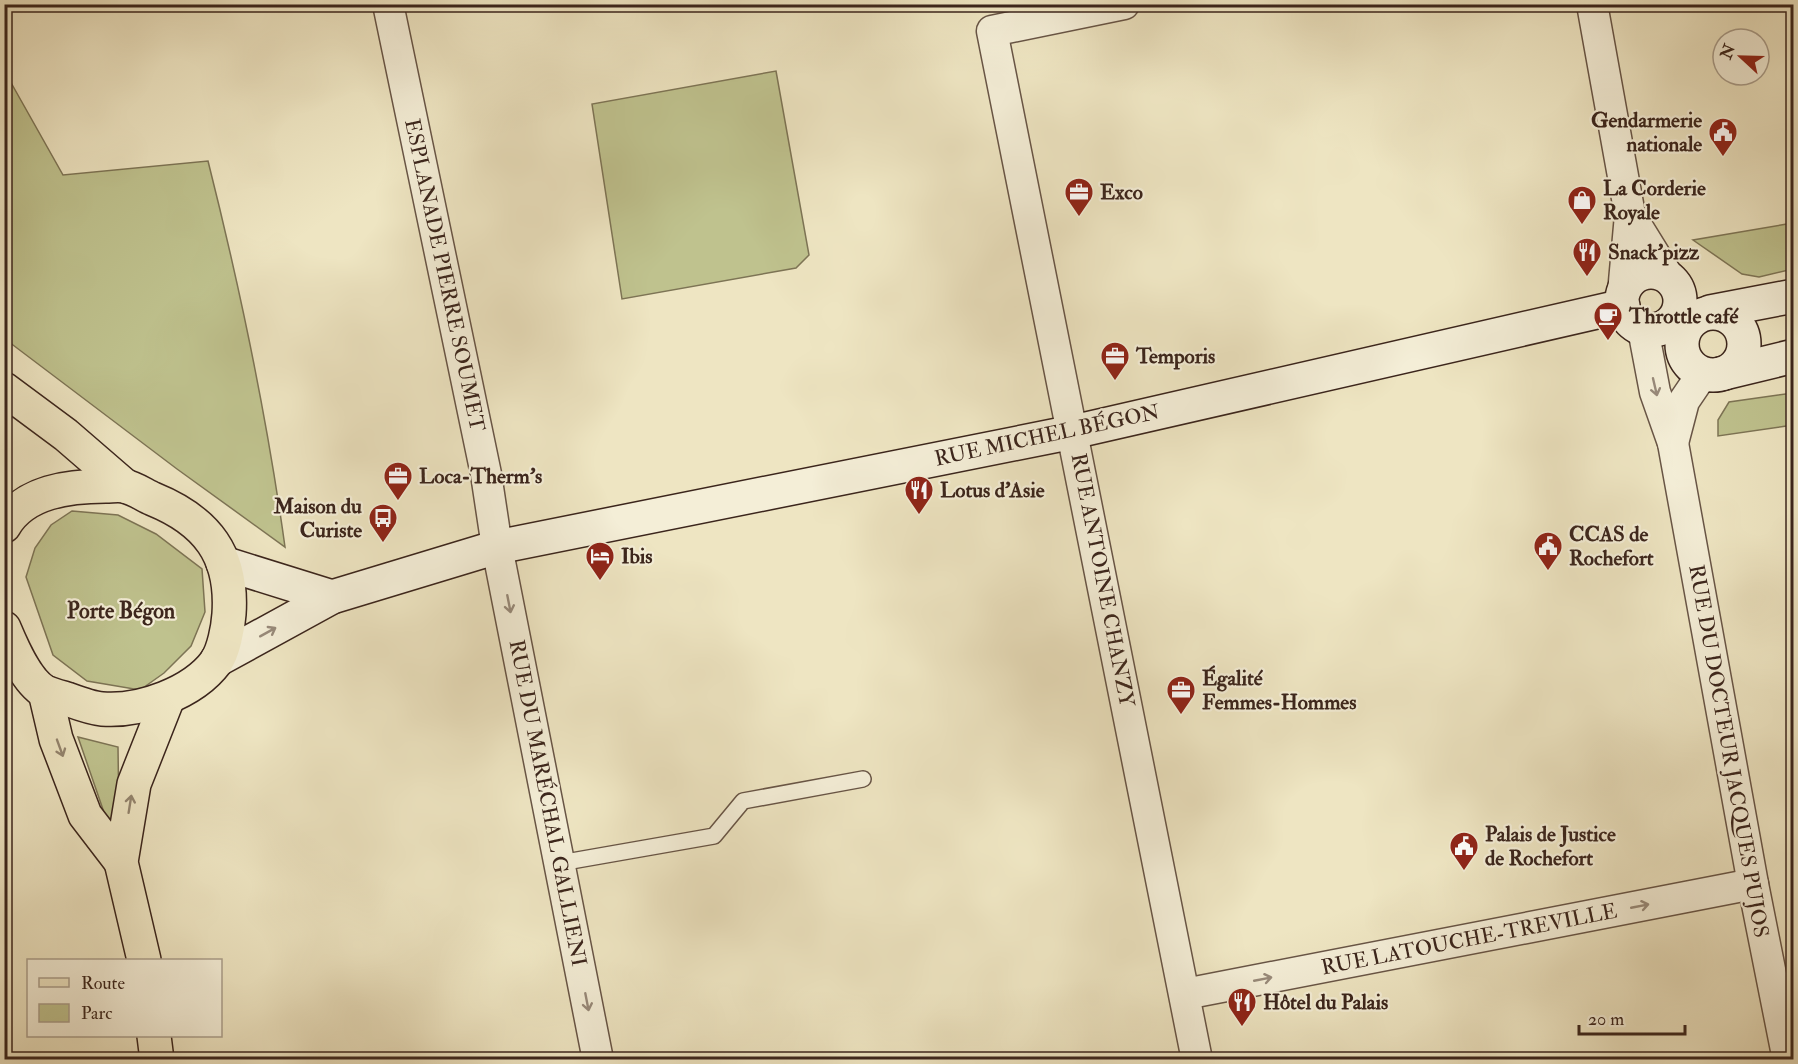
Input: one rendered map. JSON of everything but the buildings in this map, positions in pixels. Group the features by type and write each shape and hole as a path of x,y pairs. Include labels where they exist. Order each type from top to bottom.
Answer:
{"main road":[{"path":"1690,300 1686,328 1682,338 1682,347 1684,357 1704,371 1728,371 1737,364 1745,345 1738,325 1731,317 1690,300 1651,272 1634,278 1636,315 1704,371 1794,356"},
{"path":"1636,315 1664,328 1672,322 1680,305 1690,300 1794,296"},
{"name":"RUE MICHEL BÉGON","path":"217,660 332,597 497,547 1073,432 1636,315"},
{"path":"4,389 66,435 124,486 164,503 196,522 214,544 223,563 230,592 228,622 217,660 201,678 179,693 136,706 102,709 45,692 29,676 13,649 4,627"},
{"path":"5,521 48,492 87,486 124,486"},
{"path":"223,563 332,597"},
{"path":"45,692 57,739 85,815 121,862"},
{"path":"144,959 121,862 134,784 168,698"},
{"path":"154,1037 157,1059"}],"street":[{"name":"ESPLANADE PIERRE SOUMET","path":"388,4 486,474 497,547"},
{"name":"RUE ANTOINE CHANZY","path":"1124,4 992,31 1197,1059"},
{"name":"RUE DU DOCTEUR JACQUES PUJOS","path":"1592,4 1630,215 1636,315 1655,392 1673,443 1753,884 1788,1059"},
{"name":"RUE DU DOCTEUR JACQUES PUJOS","path":"1630,215 1690,300"},
{"name":"RUE DU DOCTEUR JACQUES PUJOS","path":"1673,443 1684,401 1704,371"},
{"path":"4,406 66,435"},
{"name":"RUE DU MARÉCHAL GALLIENI","path":"497,547 598,1059"},
{"name":"RUE LATOUCHE-TREVILLE","path":"1185,994 1753,884"}],"lane":[{"path":"560,863 714,836 742,801 863,779"}],"green space":[{"path":"776,71 809,255 796,268 622,299 592,104"},
{"path":"5,72 63,175 208,161 252,353 285,547 5,339"},
{"path":"1793,223 1793,269 1759,277 1742,274 1693,240"},
{"path":"1793,393 1793,425 1718,436 1718,420 1729,402"},
{"path":"72,511 118,515 156,534 202,569 205,612 191,646 164,673 140,690 87,681 53,655 26,577 35,548 51,525"},
{"path":"78,737 118,747 119,821 108,824"}],"place":[{"name":"Gendarmerie nationale","path":"1723,158"},
{"name":"Exco","path":"1079,218"},
{"name":"La Corderie Royale","path":"1582,226"},
{"name":"Snack'pizz","path":"1587,278"},
{"name":"Throttle café","path":"1608,342"},
{"name":"Temporis","path":"1115,382"},
{"name":"Loca-Therm's","path":"398,502"},
{"name":"Lotus d'Asie","path":"919,516"},
{"name":"Maison du Curiste","path":"383,544"},
{"name":"CCAS de Rochefort","path":"1548,572"},
{"name":"Ibis","path":"600,582"},
{"name":"Égalité Femmes-Hommes","path":"1181,716"},
{"name":"Palais de Justice de Rochefort","path":"1464,872"},
{"name":"Hôtel du Palais","path":"1242,1028"}],"district":[{"name":"Porte Bégon","path":"121,610"}]}
